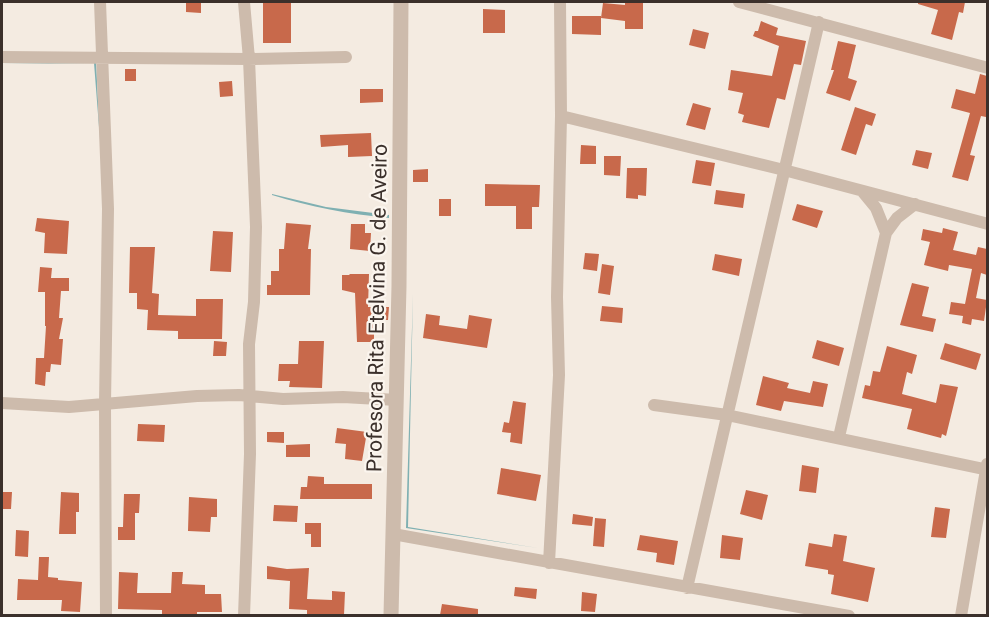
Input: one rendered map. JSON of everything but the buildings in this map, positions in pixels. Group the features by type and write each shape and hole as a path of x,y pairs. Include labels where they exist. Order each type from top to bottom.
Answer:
{"street":[{"path":"100,2 108,209 105,404 106,615"},
{"path":"244,2 249,59 256,218 254,302 248,368 250,454 244,615"},
{"name":"Profesora Rita Etelvina G. de Aveiro","path":"392,615 402,2"},
{"path":"549,563 559,375 557,297 561,116 560,2"},
{"path":"739,2 987,68"},
{"path":"687,588 819,22"},
{"path":"2,57 249,59 346,57"},
{"path":"561,116 784,170 987,224"},
{"path":"862,191 876,208 886,233"},
{"path":"839,437 886,233 897,218 915,204"},
{"path":"2,403 69,407 197,396 397,400"},
{"path":"654,405 727,414 987,467 961,615"},
{"path":"393,534 849,615"}],"water":[{"path":"96,62 100,140 94,63 2,64"},
{"path":"272,194 326,207 389,215 389,218 330,210"},
{"path":"413,294 408,527 538,548 406,528"}]}
